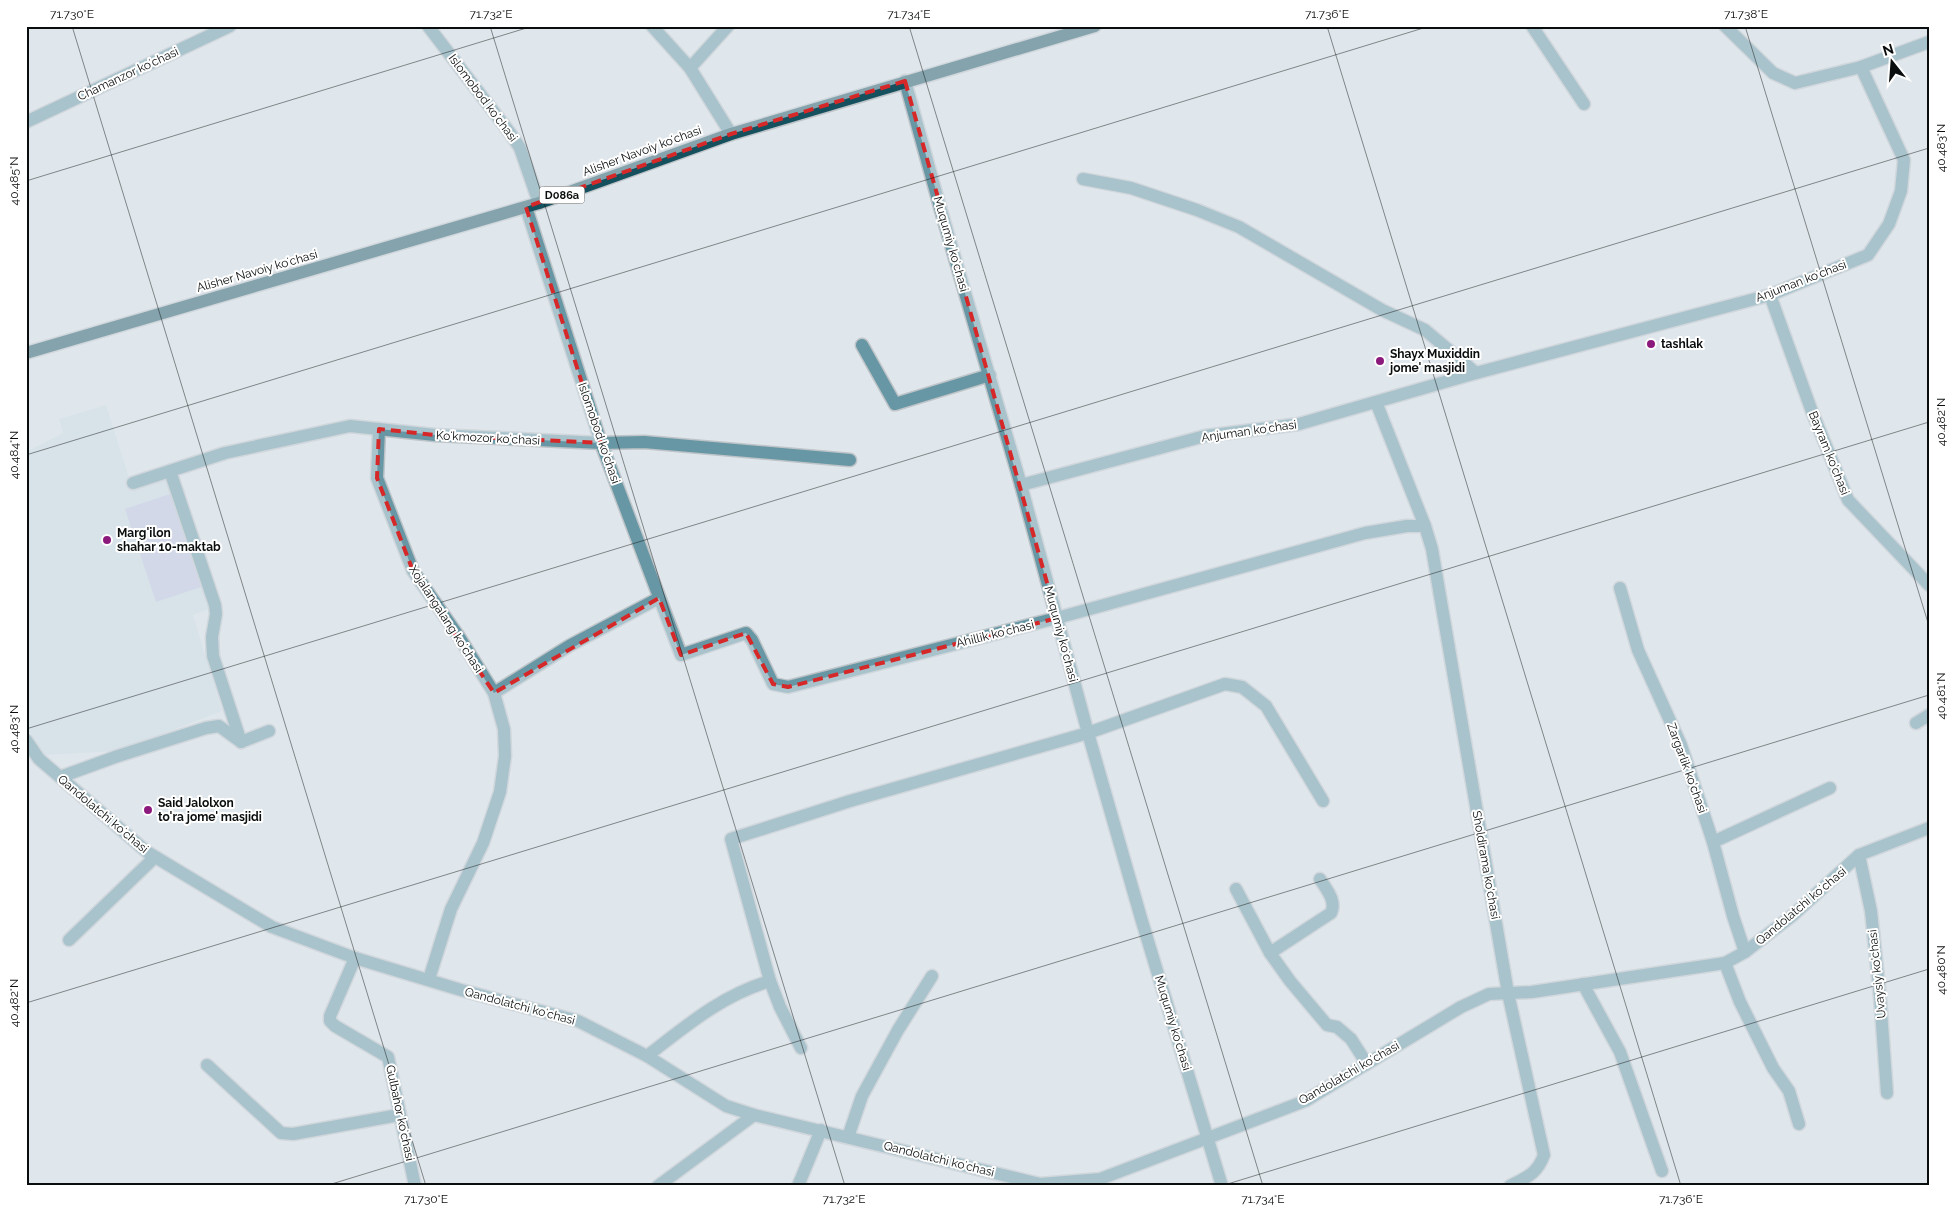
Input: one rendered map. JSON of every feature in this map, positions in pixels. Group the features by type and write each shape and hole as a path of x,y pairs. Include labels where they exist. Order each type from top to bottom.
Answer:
{"main road":[{"name":"Alisher Navoiy koʻchasi","path":"26,353 526,207 731,134 1095,26"}],"street":[{"name":"Chamanzor koʻchasi","path":"26,122 230,26"},
{"name":"Islomobod koʻchasi","path":"428,26 510,132 520,148 539,203"},
{"path":"652,26 690,68 731,134"},
{"path":"690,68 728,26"},
{"path":"1532,26 1584,104"},
{"path":"1725,26 1773,73 1795,83 1861,67 1929,42"},
{"name":"Anjuman koʻchasi","path":"1021,485 1205,436 1300,424 1476,373 1770,295 1868,255 1890,224 1900,191 1904,160 1861,67"},
{"name":"Muqumiy koʻchasi","path":"905,81 940,208 990,375 1141,918 1222,1186"},
{"path":"1083,179 1131,188 1197,210 1239,227 1382,310 1425,330 1476,373"},
{"name":"Islomobod ko‘chasi","path":"526,207 601,443 682,656"},
{"name":"Bayram ko'chasi","path":"1770,295 1811,409 1848,500 1928,582"},
{"path":"862,345 895,404 990,375"},
{"name":"Sholdirama ko‘chasi","path":"1376,402 1425,526 1432,549 1508,993 1544,1156 1540,1167 1510,1186"},
{"name":"Koʻkmozor koʻchasi","path":"133,483 224,453 350,426 435,435 601,443 644,442 850,460"},
{"name":"Xojalangalang koʻchasi","path":"379,429 377,478 413,572 459,637 494,694 504,729 505,756 500,792 483,843 451,909 429,980"},
{"path":"170,471 215,605 216,614 212,636 213,656 240,742"},
{"name":"Ahillik koʻchasi","path":"682,656 746,633 752,640 773,684 788,687 1057,618 1365,533 1407,526 1425,526"},
{"name":"Zargarlik ko'chasi","path":"1620,588 1638,650 1681,745 1713,842 1745,952"},
{"path":"494,694 569,646 659,598"},
{"path":"801,1048 780,1007 770,981 731,839 850,801 1088,733 1225,684 1242,687 1266,706 1323,801"},
{"path":"1916,723 1929,715"},
{"path":"60,777 206,728 219,726 240,742"},
{"path":"240,742 269,731"},
{"name":"Qandolatchi koʻchasi","path":"26,740 39,759 147,852 272,927 355,958 460,990 578,1021 647,1056 726,1106 754,1115 1040,1184 1100,1179 1305,1101 1461,1007 1489,994 1532,992 1725,963 1745,952 1793,915 1859,855 1929,828"},
{"path":"1713,842 1830,788"},
{"name":"Uvaysiy ko'chasi","path":"1859,855 1872,920 1887,1094"},
{"path":"69,940 155,857"},
{"path":"1270,953 1331,913 1334,908 1333,901 1320,879"},
{"path":"1236,889 1270,953 1290,981 1327,1025 1337,1027 1351,1039 1367,1064"},
{"name":"Gulbahor koʻchasi","path":"355,958 330,1016 330,1021 335,1026 388,1057 415,1186"},
{"path":"1725,963 1738,997 1769,1060 1789,1091 1799,1124"},
{"path":"848,1137 862,1096 898,1030 932,976"},
{"path":"647,1056 710,1008 754,986 770,981"},
{"path":"1582,984 1620,1052 1662,1171"},
{"path":"207,1065 282,1133 293,1134 400,1115"},
{"path":"658,1186 754,1115"},
{"path":"798,1186 821,1130"}],"highlighted area":[{"path":"905,81 1057,618 788,687 773,684 746,633 681,655 659,598 494,693 413,571 377,478 379,429 435,435 601,443 526,207 731,134"}],"shaded area":[{"name":"Marg'ilon shahar 10-maktab","path":"106,405 133,490 168,479 212,608 193,615 222,711 119,751 45,755 26,726 26,452 63,433 59,419"},
{"path":"173,493 204,586 156,602 125,509"}],"place":[{"name":"tashlak","path":"1651,344"},
{"name":"Shayx Muxiddin jome' masjidi","path":"1380,361"},
{"name":"Marg'ilon shahar 10-maktab","path":"107,540"},
{"name":"Said Jalolxon to'ra jome' masjidi","path":"148,810"}]}
